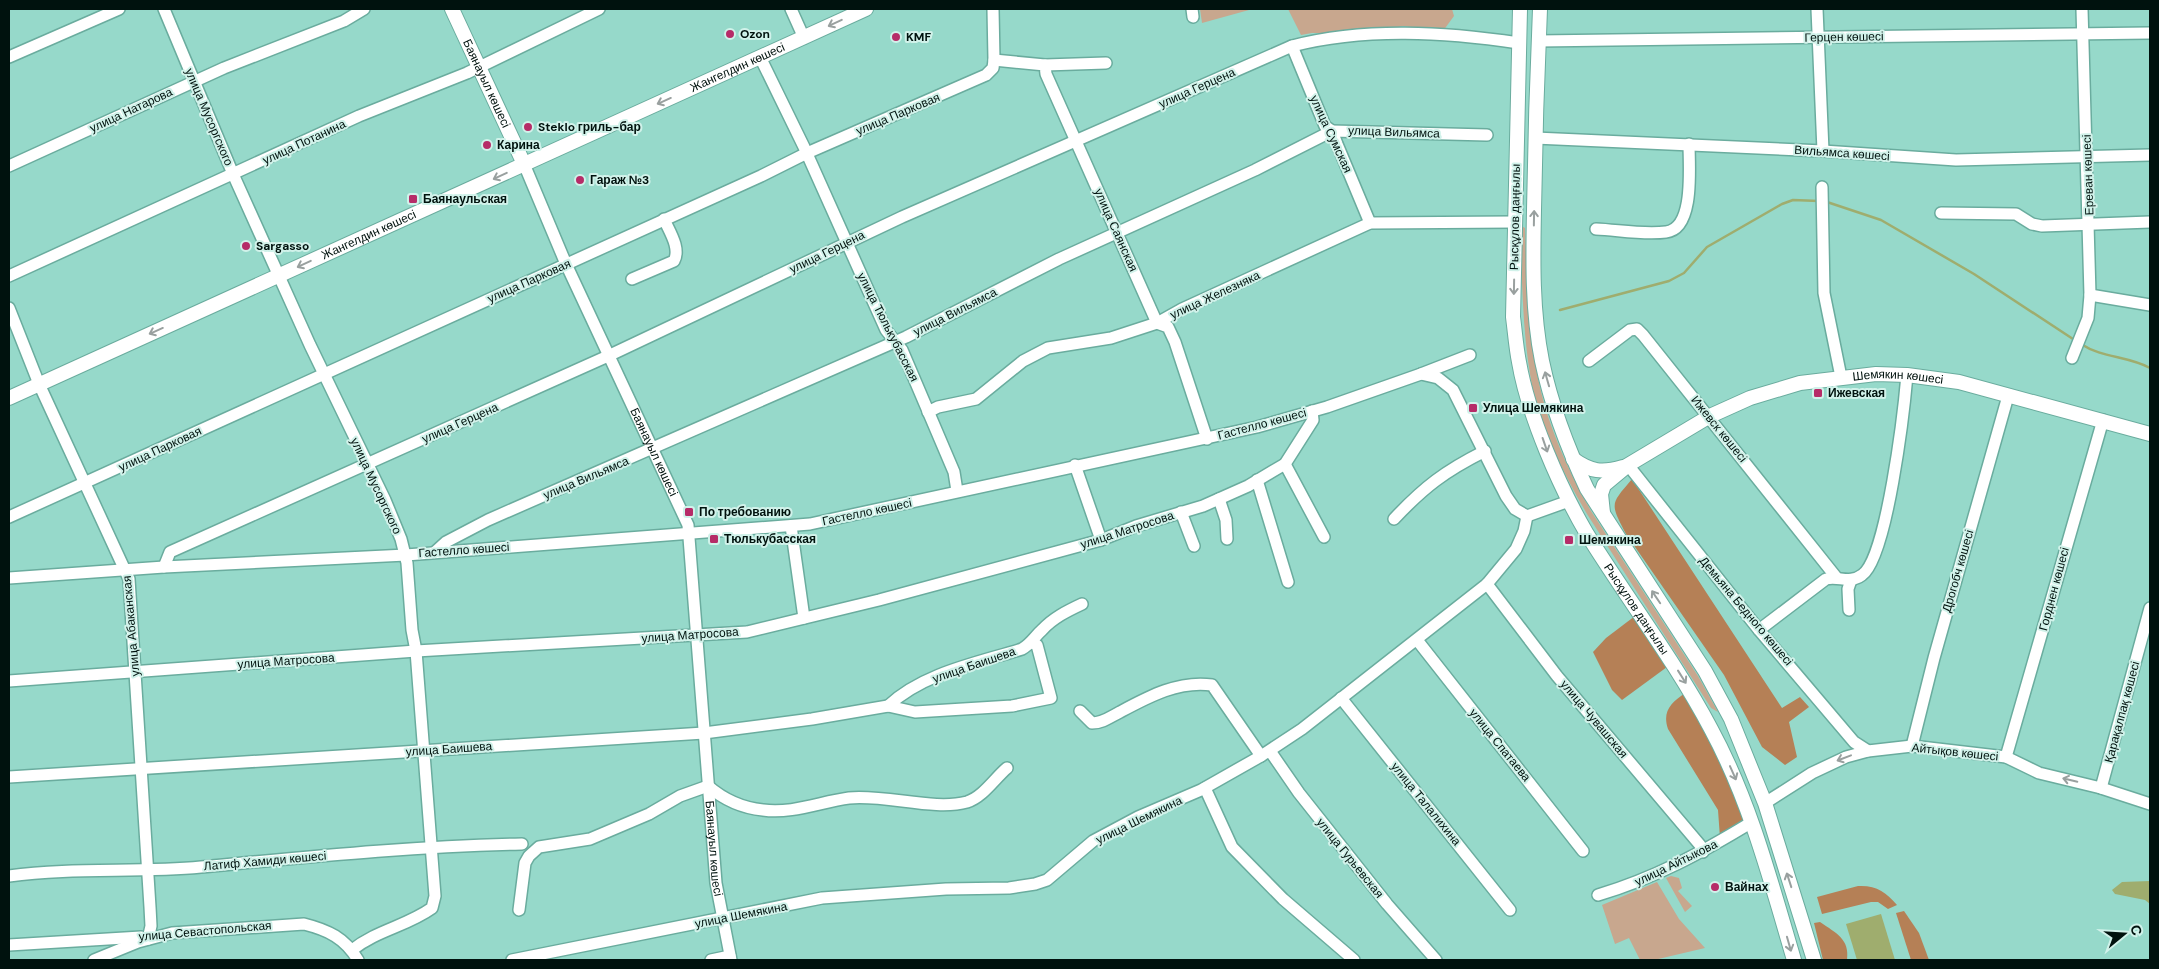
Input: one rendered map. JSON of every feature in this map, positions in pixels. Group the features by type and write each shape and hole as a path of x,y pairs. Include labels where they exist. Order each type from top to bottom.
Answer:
{"main road":[{"name":"Баянауыл көшесі","path":"452,9 524,164"},
{"name":"Жангелдин көшесі","path":"9,398 866,9"},
{"name":"Рысқұлов даңғылы","path":"1520,9 1513,317 1519,363 1548,454 1569,501 1587,534 1670,658 1734,773 1752,822 1794,960"},
{"path":"1528,9 1527,64 1528,67 1537,69"},
{"name":"Рысқұлов даңғылы","path":"1540,9 1533,256 1537,329 1542,362 1573,459 1603,517 1704,671 1731,719 1764,802 1814,960"},
{"path":"1517,108 1526,110 1524,165 1534,171"},
{"name":"Шемякин көшесі","path":"1603,517 1601,494 1604,485 1628,465 1710,416 1750,398 1800,383 1876,374 1907,375 1959,382 2150,434"},
{"name":"Шемякин көшесі","path":"1573,459 1586,469 1595,471 1605,472 1628,465"},
{"path":"1711,729 1731,719"},
{"path":"1777,904 1796,900"}],"street":[{"path":"9,57 119,9"},
{"name":"улица Мусоргского","path":"164,9 233,174 366,464 385,500 406,555 412,630 416,651 422,751 435,896 432,908 419,918 372,936 355,955"},
{"name":"улица Натарова","path":"9,166 194,81 259,53 336,24 364,9"},
{"name":"улица Потанина","path":"9,276 359,116 467,73 599,9"},
{"path":"791,9 804,38"},
{"path":"993,9 994,60 1045,65 1106,63"},
{"path":"1816,9 1823,151"},
{"name":"Ереван көшесі","path":"2076,349 2088,318 2090,295 2082,9"},
{"name":"Герцен көшесі","path":"1538,41 1817,38 2082,32 2150,33"},
{"name":"улица Герцена","path":"164,567 170,552 608,356 846,243 1292,46 1328,37 1390,34 1464,36 1519,43"},
{"name":"улица Сумская","path":"1292,46 1325,126 1332,132 1370,223"},
{"name":"улица Тюлькубасская","path":"760,57 807,153 886,330 902,350 954,472 957,492"},
{"name":"улица Парковая","path":"9,518 761,176 807,153 986,75 993,68 994,60"},
{"name":"улица Саянская","path":"1045,65 1046,74 1157,323 1168,328 1175,342 1206,439"},
{"name":"улица Вильямса","path":"435,552 446,542 488,520 896,342 1060,259 1118,234 1332,132 1487,136"},
{"name":"Вильямса көшесі","path":"1535,138 1823,151 1956,160 2150,155"},
{"path":"1596,229 1668,232 1681,224 1687,209 1689,144"},
{"name":"Баянауыл көшесі","path":"524,164 566,264 608,356 684,514 688,535 716,883 731,958"},
{"path":"1822,191 1824,293 1841,378"},
{"path":"1941,213 2016,214 2037,226 2150,222"},
{"path":"632,278 674,261 677,256 675,245 664,219"},
{"name":"улица Железняка","path":"928,412 938,407 976,399 1023,360 1048,348 1111,338 1157,323 1370,223 1514,222"},
{"path":"2090,295 2150,304"},
{"name":"улица Абаканская","path":"9,308 39,384 129,579 151,926 148,939"},
{"name":"Ижевск көшесі","path":"1589,361 1630,330 1636,329 1710,416 1836,577"},
{"name":"Гастелло көшесі","path":"9,578 164,567 406,555 688,535 810,524 1076,465 1206,439 1312,411 1421,374 1470,355"},
{"path":"1421,374 1438,378 1453,390 1506,496 1516,509 1527,516 1569,501"},
{"path":"1759,630 1826,579 1836,577 1851,580 1861,576 1873,562 1896,468 1903,427 1907,375"},
{"name":"Дрогобч көшесі","path":"1912,746 1934,658 2008,396"},
{"name":"улица Матросова","path":"9,681 135,670 416,651 747,632 1101,540 1219,498 1285,464 1313,420 1312,411"},
{"name":"Горднен көшесі","path":"2006,757 2103,420"},
{"path":"1394,519 1416,495 1449,469 1485,451"},
{"path":"1285,464 1324,537"},
{"path":"1076,465 1101,540"},
{"name":"Демьяна Бедного көшесі","path":"1628,465 1759,630 1854,742 1868,751"},
{"path":"1257,480 1288,582"},
{"path":"1219,498 1226,520 1228,539"},
{"path":"1181,512 1194,546"},
{"name":"улица Шемякина","path":"512,960 844,895 946,889 1009,888 1036,884 1047,880 1093,841 1138,817 1204,788 1266,754 1302,729 1487,584 1516,549 1524,531 1527,516"},
{"path":"791,526 804,618"},
{"path":"1848,610 1848,589 1851,580"},
{"name":"улица Чувашская","path":"1487,584 1557,676 1700,845 1703,852"},
{"name":"улица Баишева","path":"888,706 901,694 942,675 1022,649 1032,643 1041,630 1059,615 1082,604"},
{"name":"Қарақалпақ көшесі","path":"2101,788 2150,608"},
{"name":"улица Спатаева","path":"1417,640 1583,850"},
{"name":"улица Баишева","path":"9,777 704,733 812,719 888,706 905,711 932,712 1012,706 1051,698 1037,645 1032,643"},
{"name":"улица Гурьевская","path":"1080,711 1092,723 1101,723 1147,698 1175,688 1200,684 1212,685 1387,904 1436,960"},
{"name":"улица Талалихина","path":"1341,698 1510,910"},
{"name":"Айтықов көшесі","path":"1764,802 1846,756 1868,751 1912,746 2006,757 2039,773 2101,788 2150,804"},
{"path":"518,910 525,862 539,847 590,839 650,814 680,796 708,786 721,797 762,810 784,811 850,798 891,799 954,805 970,801 1007,768"},
{"path":"1204,788 1232,847 1283,899 1354,960"},
{"name":"улица Айтыкова","path":"1598,895 1639,882 1703,852 1752,822"},
{"name":"Латиф Хамиди көшесі","path":"9,876 104,869 202,867 430,846 522,844"},
{"name":"улица Севастопольская","path":"9,945 141,937 148,939 172,933 249,926 304,924 325,929 349,945 355,955"},
{"path":"94,960 148,939"},
{"path":"711,960 731,958"}],"shaded area":[{"path":"1200,9 1261,9 1249,10 1202,23"},
{"path":"1288,9 1452,9 1454,16 1443,31 1403,26 1370,33 1312,33 1301,35"},
{"path":"1520,225 1525,228 1528,301 1534,355 1541,391 1558,444 1591,511 1698,676 1718,712 1711,708 1587,514 1552,446 1533,392 1527,356"},
{"path":"1632,479 1782,708 1800,697 1809,707 1789,722 1797,757 1785,765 1762,747 1724,675 1626,534 1617,516 1615,505 1616,500"},
{"path":"1635,616 1667,667 1622,700 1612,690 1593,652 1606,638"},
{"path":"1685,693 1719,753 1745,820 1720,838 1718,810 1666,723 1669,708"},
{"path":"1671,876 1679,878 1682,888 1678,891 1692,906 1685,912 1666,878"},
{"path":"2150,881 2150,904 2145,900 2115,894 2112,890 2122,882"},
{"path":"1657,882 1679,919 1705,948 1654,960 1640,960 1629,938 1615,944 1602,905"},
{"path":"1858,886 1880,890 1897,905 1888,909 1878,902 1871,902 1822,914 1817,897"},
{"path":"1904,911 1919,933 1929,960 1911,960 1896,913"},
{"path":"1881,914 1895,960 1857,960 1846,924"},
{"path":"1820,922 1841,937 1846,947 1847,960 1823,960 1814,923"}],"waterway":[{"path":"1560,310 1669,281 1684,273 1707,247 1782,204 1793,200 1819,201"},
{"path":"1827,202 1881,220 1974,274 2076,341"},
{"path":"2081,344 2089,349 2133,361 2150,368"}],"place":[{"name":"Ozon","path":"730,34"},
{"name":"KMF","path":"896,37"},
{"name":"Steklo гриль-бар","path":"528,127"},
{"name":"Карина","path":"487,145"},
{"name":"Гараж №3","path":"580,180"},
{"name":"Баянаульская","path":"413,199"},
{"name":"Sargasso","path":"246,246"},
{"name":"Ижевская","path":"1818,393"},
{"name":"Улица Шемякина","path":"1473,408"},
{"name":"По требованию","path":"689,512"},
{"name":"Тюлькубасская","path":"714,539"},
{"name":"Шемякина","path":"1569,540"},
{"name":"Вайнах","path":"1715,887"}]}
